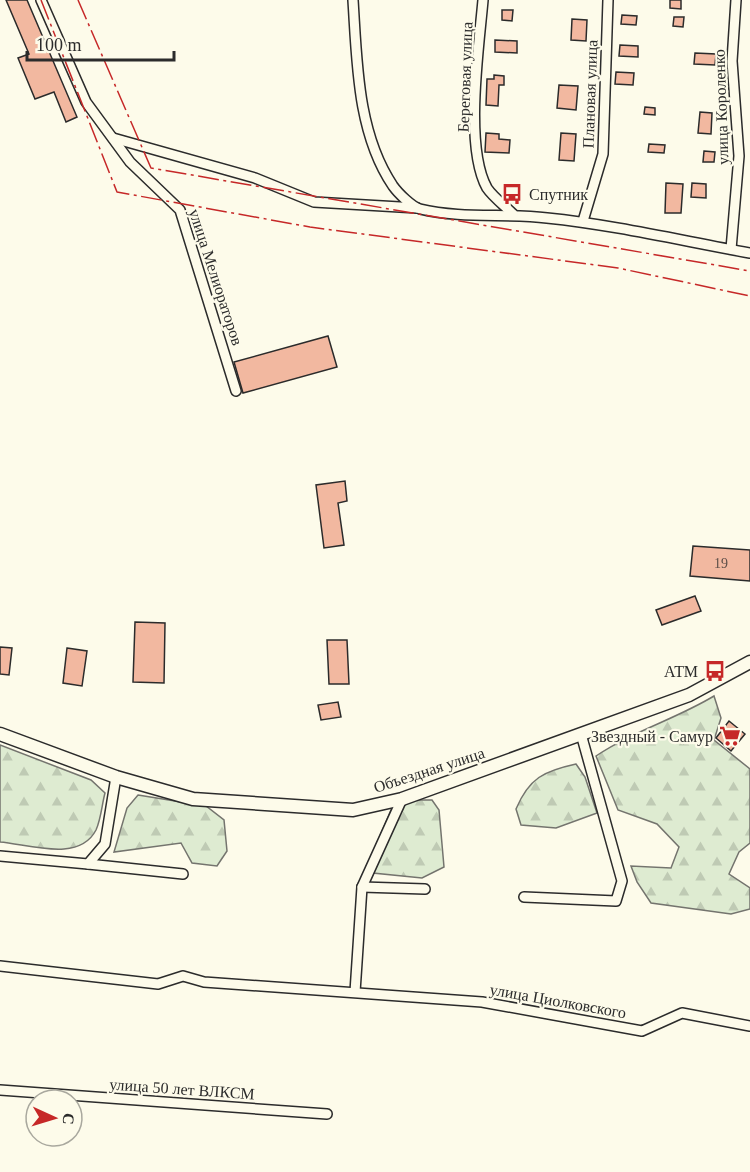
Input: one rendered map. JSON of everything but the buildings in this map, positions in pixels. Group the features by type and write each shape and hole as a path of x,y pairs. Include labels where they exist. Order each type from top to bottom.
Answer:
{"main road":[{"name":"Объездная улица","path":"0,734 116,777 204,800 353,810 402,800 689,695 750,662"}],"street":[{"name":"улица Мелиораторов","path":"41,0 86,102 130,162 180,210 236,391"},
{"path":"353,0 358,79 374,147 393,186 417,208"},
{"name":"Береговая улица","path":"483,0 475,101 478,166 488,189 513,214"},
{"name":"Плановая улица","path":"583,221 603,154 608,0"},
{"name":"улица Короленко","path":"731,249 740,156 732,61 736,0"},
{"path":"113,138 255,178 314,202 417,208 450,215 513,214 583,221 750,253"},
{"path":"524,897 616,901 622,881 581,734"},
{"path":"88,864 105,844 116,777"},
{"path":"355,992 362,887 402,800"},
{"path":"0,856 183,874"},
{"path":"362,887 425,889"},
{"name":"улица Циолковского","path":"0,966 158,984 183,976 204,982 482,1002 642,1031 681,1013 750,1026"},
{"name":"улица 50 лет ВЛКСМ","path":"0,1090 327,1114"}],"green space":[{"path":"714,696 721,718 714,740 750,769 750,843 739,852 729,874 750,888 750,909 731,914 651,903 637,882 631,866 671,868 679,847 657,824 618,810 596,756 625,739"},
{"path":"0,745 91,780 105,793 98,826 88,840 66,849 38,848 0,842"},
{"path":"576,764 585,777 597,813 556,828 521,825 516,809 532,783 546,773"},
{"path":"138,795 206,806 224,820 227,851 217,866 192,863 181,843 114,852 127,808"},
{"path":"414,800 432,800 439,810 444,867 422,878 373,873 377,843 391,810"}],"power":[{"path":"41,0 117,192 310,227 618,268 750,296"},
{"path":"78,0 151,168 750,271"}],"place":[{"name":"Спутник","path":"512,194"},
{"name":"АТМ","path":"715,671"},
{"name":"Звездный - Самур","path":"730,736"}]}
